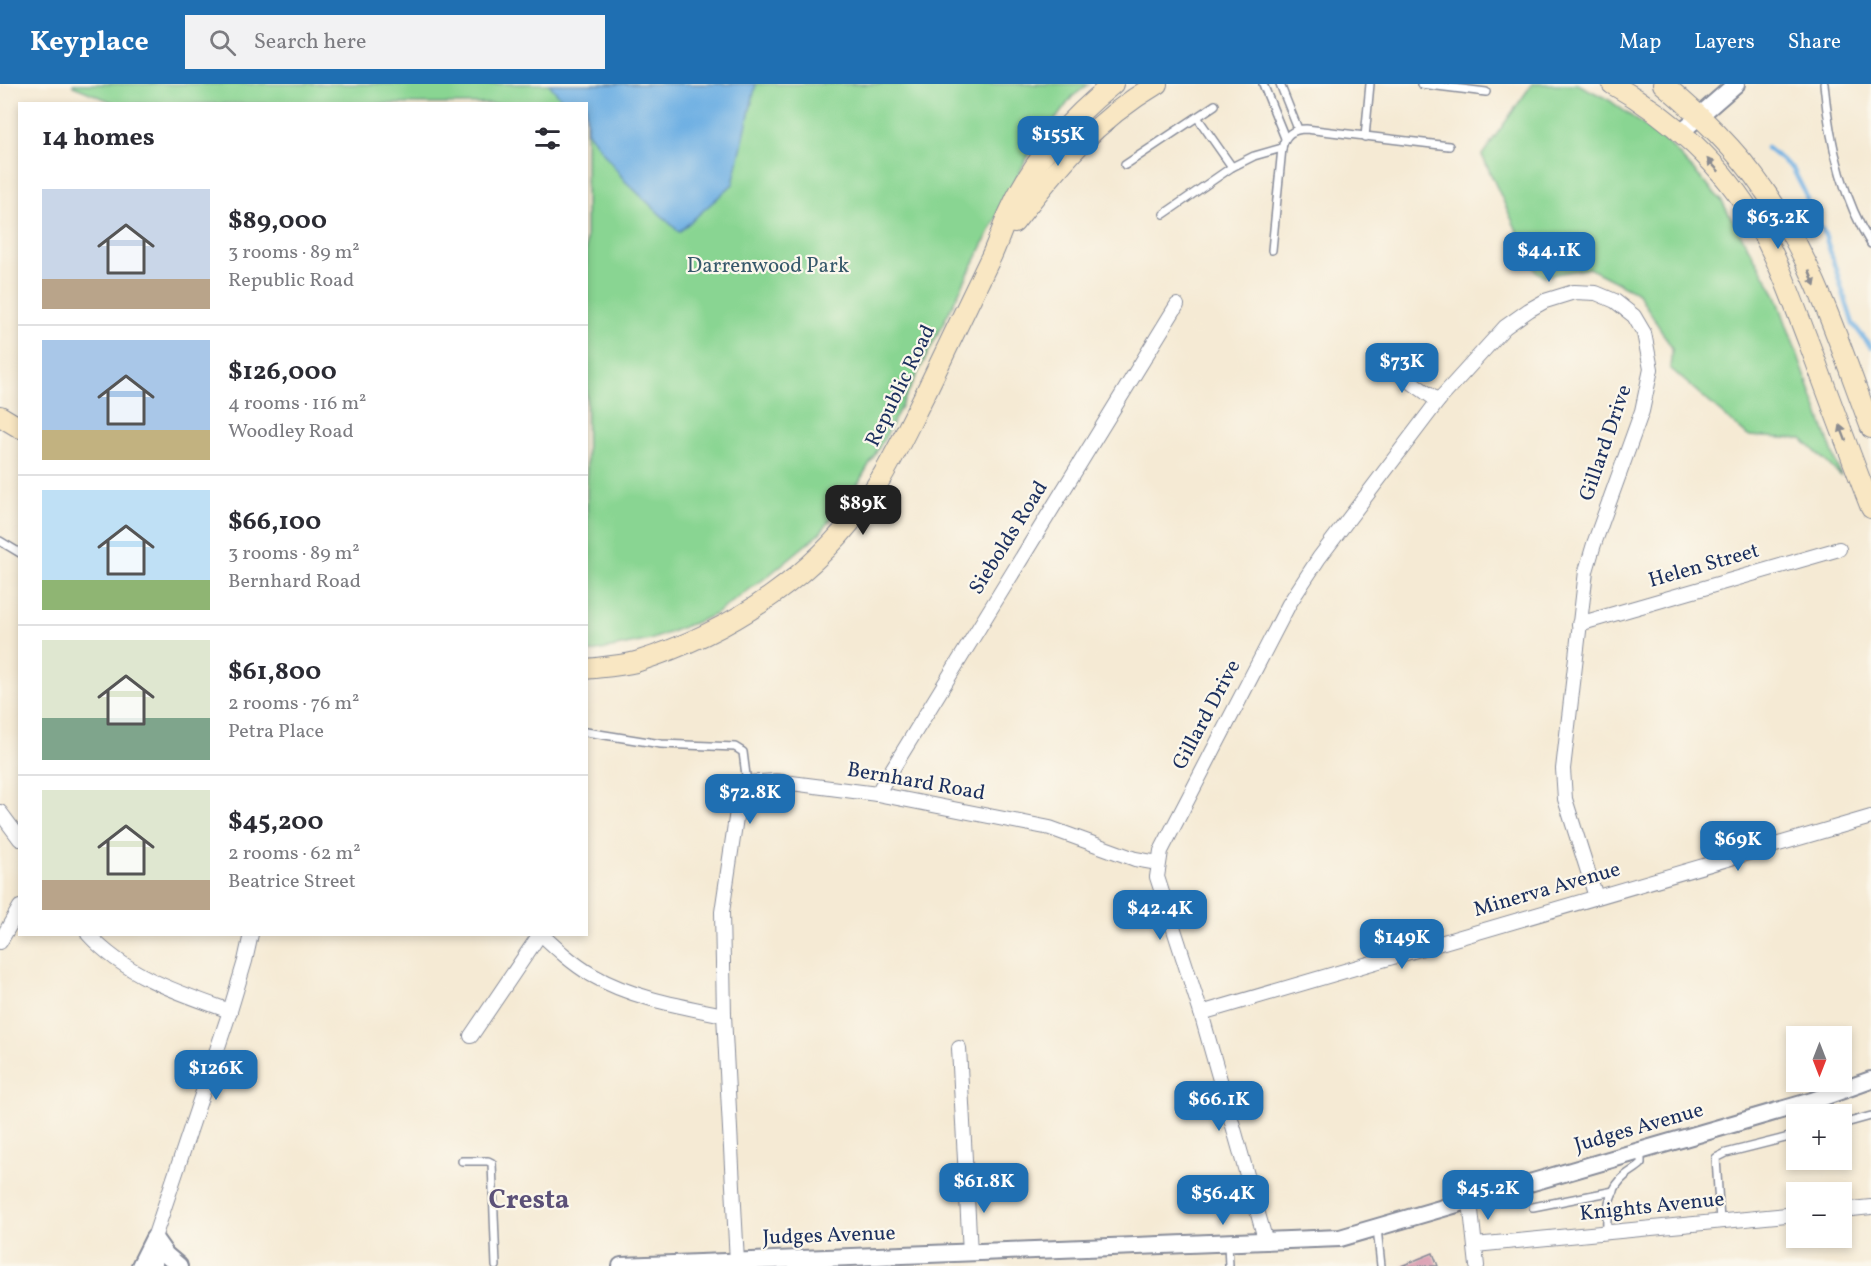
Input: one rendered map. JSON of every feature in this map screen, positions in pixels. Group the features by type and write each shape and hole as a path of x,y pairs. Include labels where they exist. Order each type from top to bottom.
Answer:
{"main road":[{"name":"Republic Road","path":"588,669 634,662 688,643 730,623 790,582 825,551 857,515 895,455 997,246 1011,208 1035,165 1074,117 1113,84"},
{"name":"Republic Road","path":"997,246 1059,165 1089,134 1119,109 1157,84"},
{"path":"1612,84 1681,132 1719,172 1757,224 1791,298 1871,508"},
{"path":"1663,84 1700,116 1766,192 1808,266 1871,428"},
{"path":"0,416 18,427"}],"street":[{"path":"1681,132 1736,84"},
{"name":"Gillard Drive","path":"1158,862 1170,831 1303,580 1438,401 1505,327 1529,310 1545,301 1574,292 1596,293 1615,301 1634,316 1644,333 1651,369 1648,390 1586,571 1563,781 1565,799 1596,897"},
{"name":"Siebolds Road","path":"877,794 1177,305"},
{"path":"1383,362 1438,401"},
{"name":"Helen Street","path":"1580,624 1839,549"},
{"name":"Bernhard Road","path":"747,783 776,781 877,794 1050,828 1136,859 1158,862"},
{"path":"737,1262 724,1015 722,928 725,885 740,794 747,783"},
{"path":"0,812 18,836"},
{"name":"Minerva Avenue","path":"1200,1013 1871,817"},
{"path":"1158,862 1157,877 1200,1013 1266,1242"},
{"path":"0,942 18,910"},
{"path":"90,936 111,956 133,971 167,988 230,1011"},
{"path":"140,1266 154,1238 230,1011 251,936"},
{"path":"471,1036 539,936"},
{"path":"542,936 577,965 618,988 645,997 724,1015"},
{"path":"959,1048 970,1253"},
{"name":"Judges Avenue","path":"621,1266 737,1262 868,1262 970,1253 1330,1240 1812,1101 1871,1080"},
{"name":"Judges Avenue","path":"1812,1101 1871,1089"},
{"path":"1470,1201 1477,1266"},
{"path":"1852,1209 1871,1207"},
{"name":"Knights Avenue","path":"1475,1245 1786,1215"},
{"path":"154,1238 155,1266"},
{"path":"154,1238 166,1255 179,1266"}],"lane":[{"path":"1263,84 1285,138"},
{"path":"1280,84 1298,129"},
{"path":"1365,137 1370,84"},
{"path":"1420,84 1486,92"},
{"path":"1824,84 1837,164 1855,212 1871,244"},
{"path":"1125,165 1215,105"},
{"path":"1197,117 1232,167"},
{"path":"1272,250 1282,148 1285,138 1298,129 1449,146"},
{"path":"1164,214 1232,167 1254,156 1282,148"},
{"path":"0,541 18,552"},
{"path":"588,732 661,744 735,747 743,752 747,783"},
{"path":"1852,1121 1871,1116"},
{"path":"1720,1221 1716,1158 1726,1153 1786,1138"},
{"path":"1607,1232 1606,1211 1614,1191 1624,1176 1641,1164 1641,1150"},
{"path":"462,1161 492,1163 496,1266"},
{"path":"1533,1207 1614,1191"},
{"path":"1377,1228 1381,1266"},
{"path":"1228,1243 1229,1266"}],"green space":[{"name":"Darrenwood Park","path":"73,84 1089,84 1072,97 1027,158 888,432 859,482 820,533 768,576 714,615 650,640 588,653 588,102 112,102 73,86"},
{"path":"1532,84 1578,84 1609,100 1668,143 1721,200 1776,295 1841,476 1802,439 1748,436 1670,368 1672,348 1638,293 1589,268 1545,276 1536,272 1482,155"}],"water":[{"path":"549,84 756,84 733,184 679,232 625,181 588,132 588,102 564,102"}],"building":[{"path":"1433,1253 1438,1266 1401,1266"}],"waterway":[{"path":"1767,148 1793,169 1806,195 1809,210 1824,232 1853,324 1871,347"}],"district":[{"name":"Cresta","path":"529,1201"}]}
